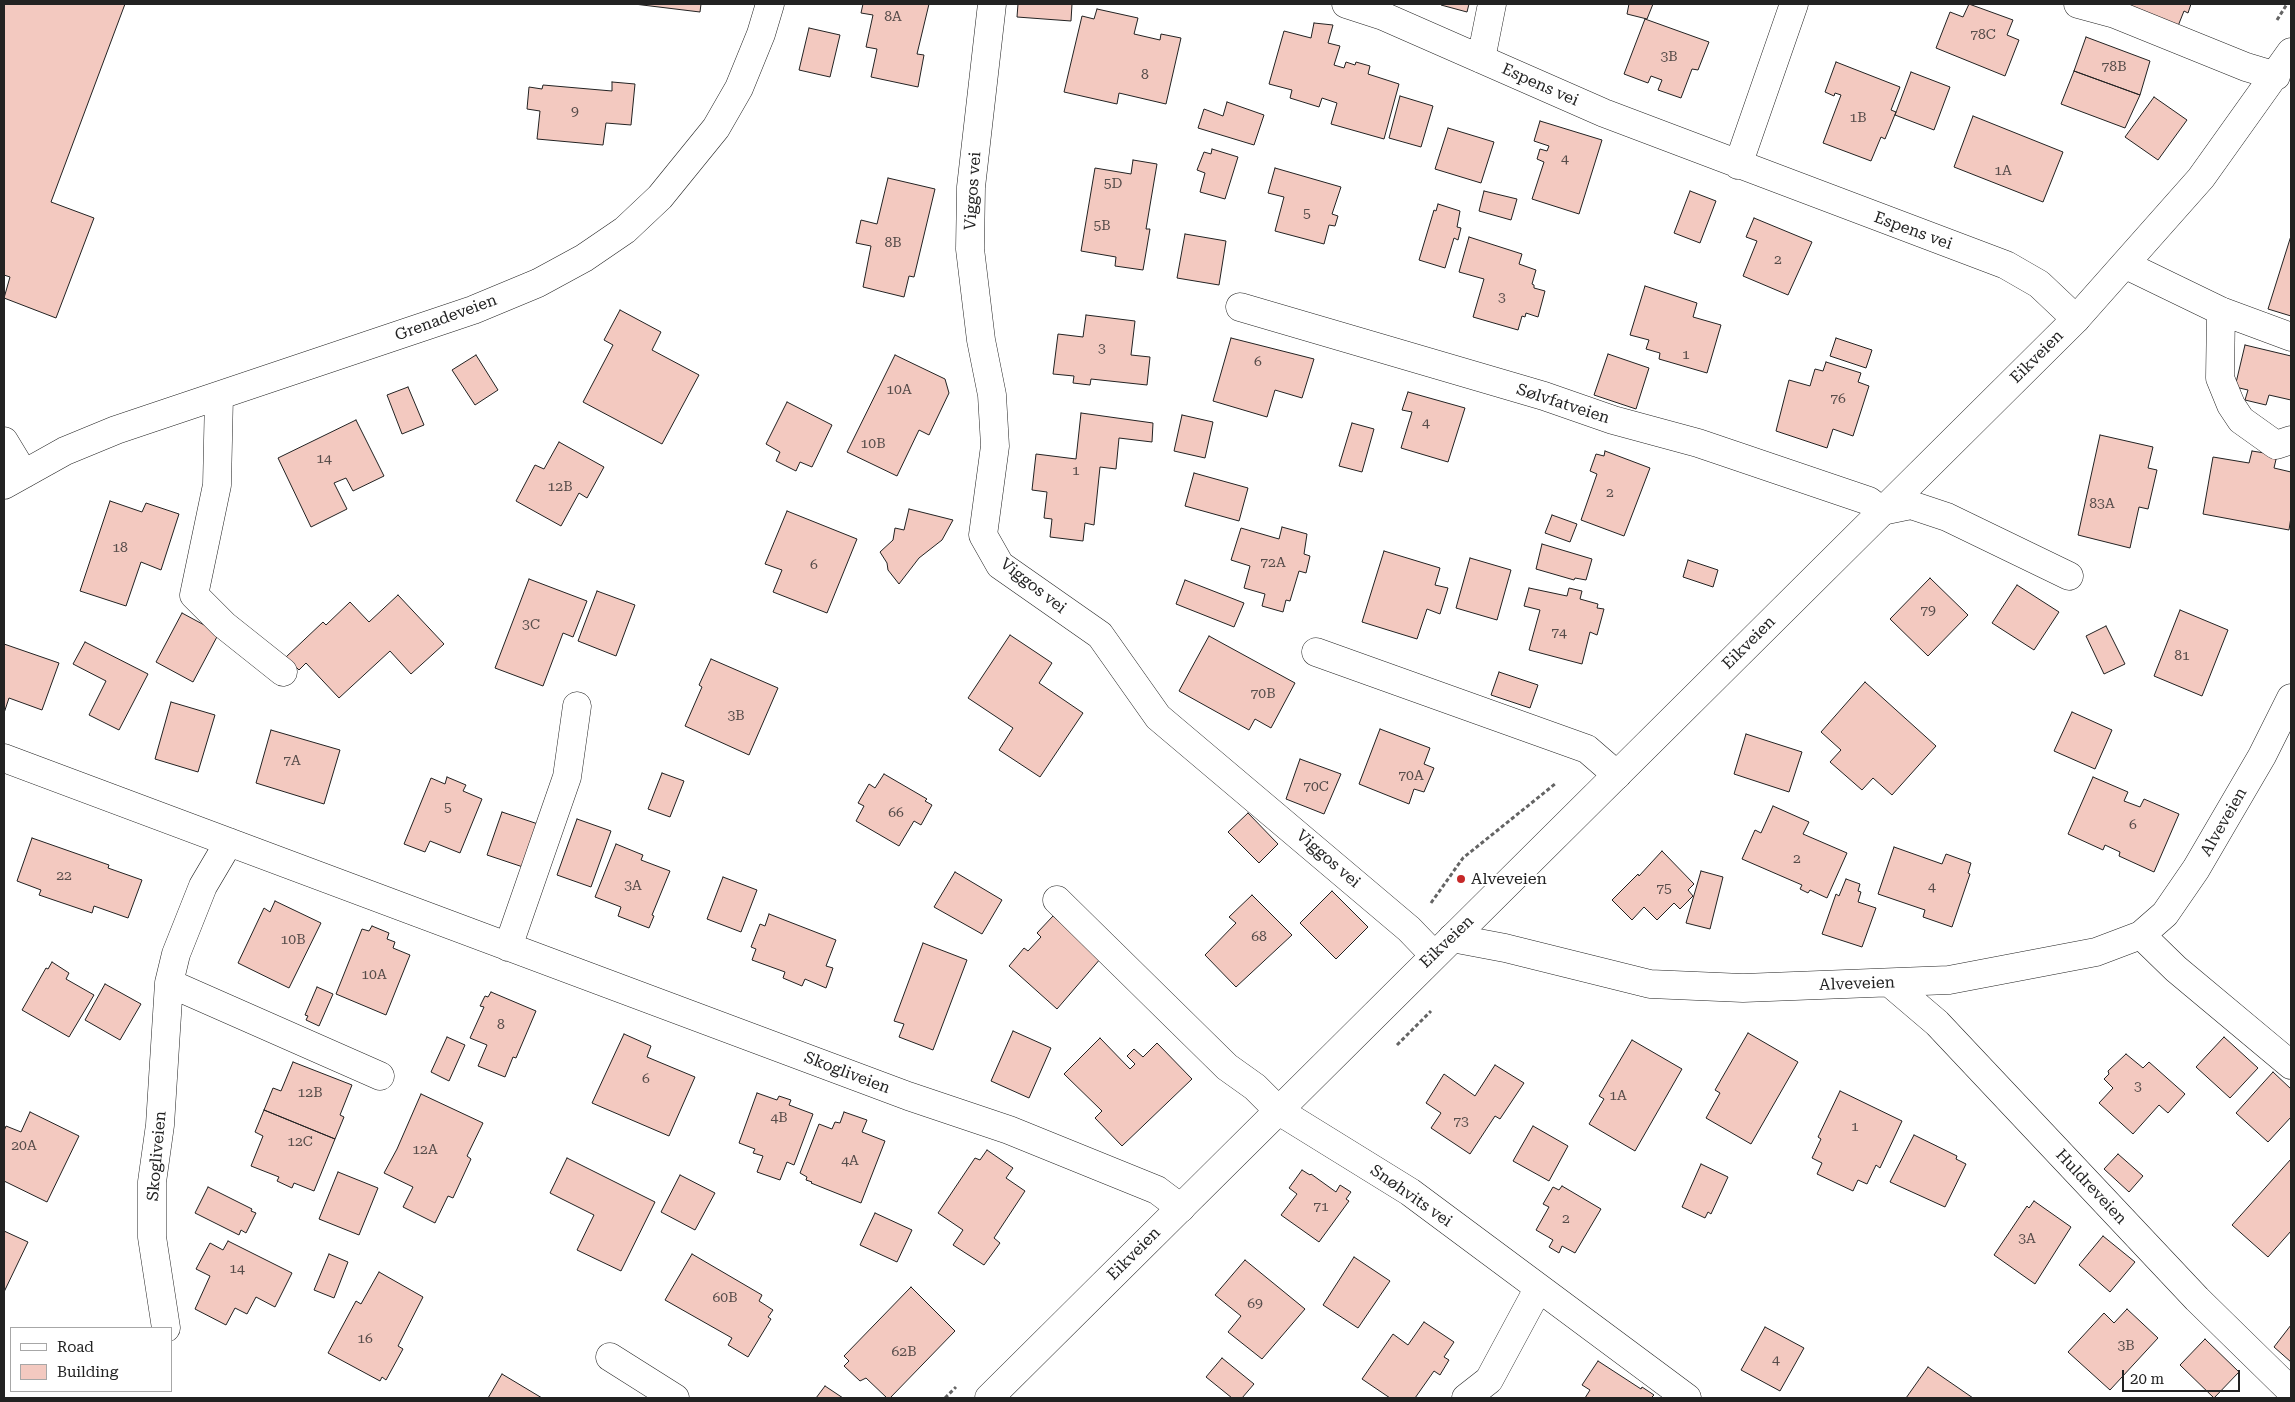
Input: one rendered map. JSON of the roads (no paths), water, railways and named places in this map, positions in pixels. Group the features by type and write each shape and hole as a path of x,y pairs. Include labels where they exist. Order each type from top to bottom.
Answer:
{"street":[{"name":"Grenadeveien","path":"14,479 64,451 116,430 473,310 530,286 584,258 625,230 660,197 716,128 739,88 761,34 770,4"},
{"name":"Viggos vei","path":"992,4 971,187 970,240 981,340 992,395 995,446 983,535 1000,565 1100,635 1158,717 1395,917 1443,946"},
{"name":"Espens vei","path":"1346,4 1383,16 1604,113 2006,265 2039,284 2076,319"},
{"name":"Espens vei","path":"1481,59 1492,4"},
{"path":"1738,165 1794,4"},
{"path":"2078,4 2114,14 2246,67 2276,76"},
{"name":"Eikveien","path":"989,1398 2076,319 2202,178 2276,76 2291,52"},
{"path":"2126,265 2221,311 2291,337"},
{"name":"Sølvfatveien","path":"1240,307 1544,396 1613,420 1698,443 1851,497 1868,501 1882,511"},
{"path":"2221,311 2220,378 2231,405 2241,420 2276,445 2291,440"},
{"path":"219,396 217,485 194,595 224,625 282,672"},
{"path":"4,441 14,479"},
{"path":"1882,511 1911,505 1947,517 2069,576"},
{"path":"1316,652 1588,749 1617,775"},
{"name":"Alveveien","path":"1443,946 1505,948 1650,984 1743,988 1949,980 2086,954 2141,936 2165,914 2196,868 2262,756 2291,698"},
{"path":"508,947 567,776 578,706"},
{"name":"Skogliveien","path":"4,758 908,1096 1009,1130 1157,1190 1181,1208"},
{"name":"Skogliveien","path":"166,1327 152,1237 152,1182 160,1125 169,983 176,954 203,886 229,842"},
{"path":"1057,900 1227,1067 1256,1087 1279,1111"},
{"path":"2141,936 2176,969 2291,1065"},
{"path":"169,983 380,1076"},
{"name":"Huldreveien","path":"1890,983 1937,1023 2197,1299 2291,1391"},
{"name":"Snøhvits vei","path":"1279,1111 1410,1192 1687,1398"},
{"path":"1466,1398 1489,1380 1538,1289"},
{"path":"610,1357 675,1398"}],"place":[{"name":"Alveveien","path":"1461,879"}]}
